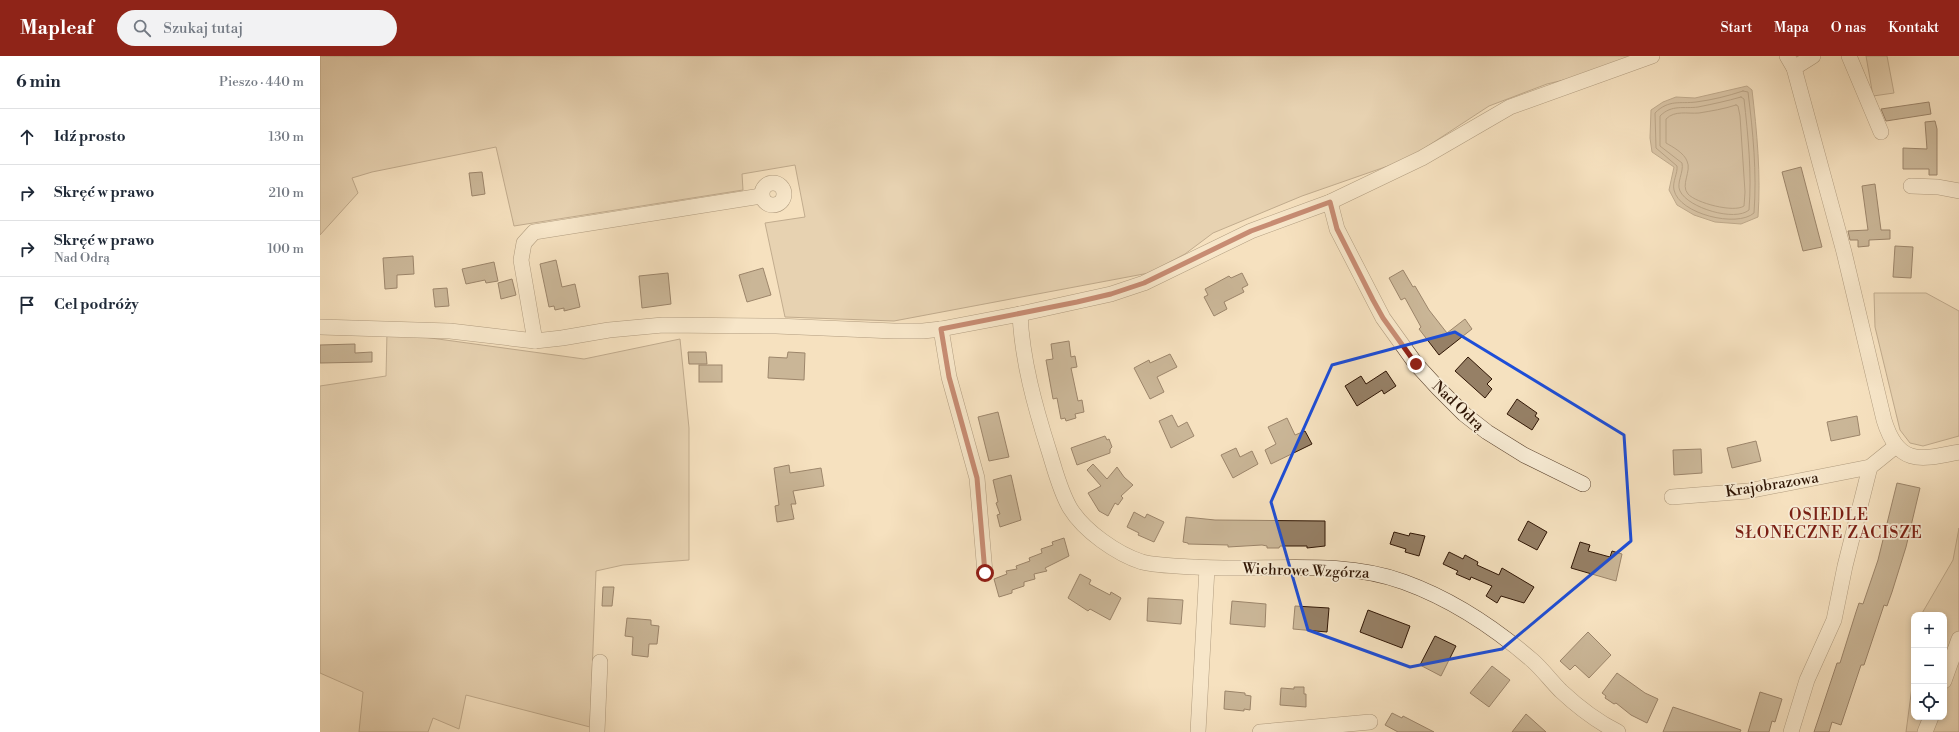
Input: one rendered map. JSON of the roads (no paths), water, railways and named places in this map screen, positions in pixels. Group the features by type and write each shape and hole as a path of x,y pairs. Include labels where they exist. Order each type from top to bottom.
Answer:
{"street":[{"path":"320,327 450,332 535,341 609,330 663,325 776,326 894,331 941,329 1020,314 1111,294 1144,283 1251,231 1330,202 1422,158 1510,108 1652,56"},
{"path":"1814,56 1790,62 1844,252 1884,420 1891,439 1896,446 1906,454 1915,458 1925,459 1959,452"},
{"path":"1849,56 1881,132"},
{"path":"1911,186 1938,187 1959,191"},
{"path":"535,341 521,260 524,243 534,232 762,196"},
{"name":"Nad Odrą","path":"1330,202 1337,229 1383,318 1416,364 1464,414 1487,432 1524,455 1583,484"},
{"name":"Wichrowe Wzgórza","path":"1020,314 1032,393 1060,484 1072,510 1109,546 1126,556 1143,562 1207,568 1342,570 1372,572 1404,582 1466,612 1502,635 1534,663 1562,691 1618,732"},
{"path":"941,329 949,377 977,478 985,573"},
{"path":"1791,732 1807,680 1834,620 1845,566 1870,467 1896,446"},
{"name":"Krajobrazowa","path":"1672,497 1748,491 1870,467"},
{"path":"1198,732 1207,568"},
{"path":"1947,673 1959,639"},
{"path":"597,732 600,662"},
{"path":"1925,732 1930,720"},
{"path":"1260,732 1370,722"}],"water":[{"path":"1747,86 1752,90 1757,138 1759,169 1758,217 1741,224 1715,222 1694,215 1677,205 1669,190 1674,167 1652,152 1650,138 1651,110 1663,102 1676,97 1695,98"}],"district":[{"name":"OSIEDLE SŁONECZNE ZACISZE","path":"1829,524"}]}
